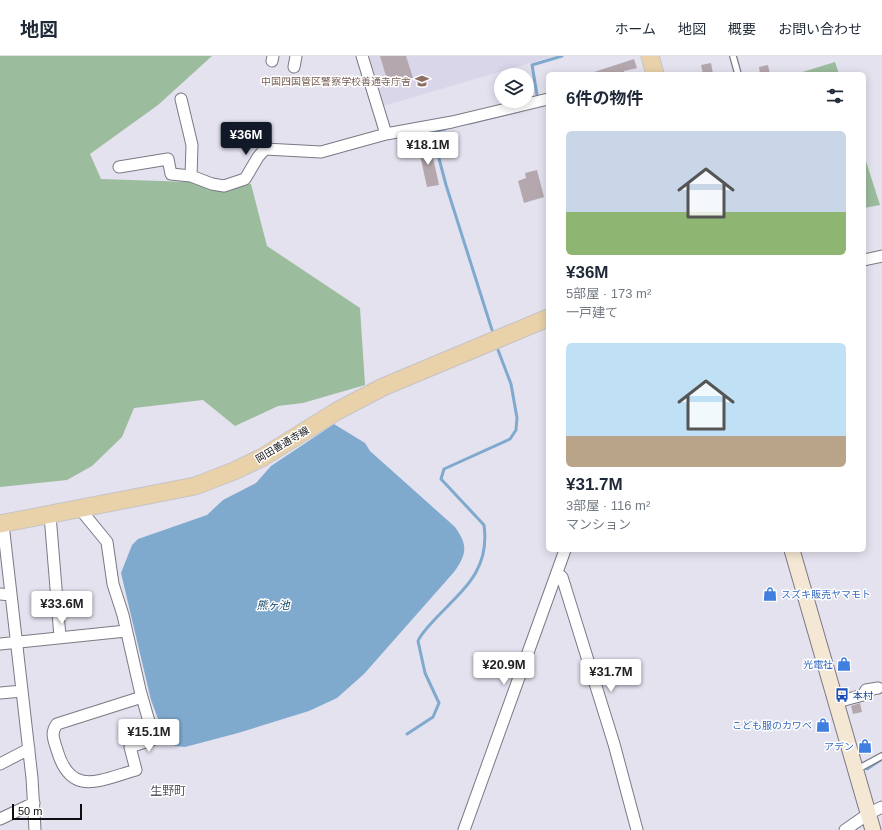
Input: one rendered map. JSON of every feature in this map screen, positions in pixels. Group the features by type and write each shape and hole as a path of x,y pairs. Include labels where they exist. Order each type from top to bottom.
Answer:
{"main road":[{"path":"650,56 654,72"},
{"name":"岡田善通寺線","path":"2,524 196,486 234,471 263,457 337,411 383,387 546,319"}],"street":[{"path":"294,67 296,56"},
{"path":"362,56 386,134"},
{"path":"181,99 192,145 191,176"},
{"path":"119,167 168,159 171,174 191,176 212,184 224,186 246,179 258,157 265,148 321,152 386,134 460,120 546,99"},
{"path":"866,260 882,256"},
{"path":"80,509 107,542 113,584 123,615 142,697 154,739 130,747 136,770 91,783 72,778 65,771 52,736 53,730 57,724 142,697"},
{"path":"50,515 60,637"},
{"path":"2,524 6,594 16,642 36,830"},
{"path":"464,830 564,552"},
{"path":"793,552 856,770 875,811 873,830"},
{"path":"557,573 562,577 610,729 637,830"},
{"path":"0,644 126,631"},
{"path":"837,702 863,695 866,690 878,688"},
{"path":"0,693 22,691"},
{"path":"0,764 28,749"},
{"path":"0,819 34,803"},
{"path":"845,830 875,811"}],"lane":[{"path":"733,56 737,72"},
{"path":"856,770 882,756"}],"shaded area":[{"name":"中国四国管区警察学校善通寺庁舎","path":"367,56 554,56 513,68 494,68 494,74 383,106"}],"green space":[{"path":"0,56 212,56 158,105 90,154 101,179 251,184 267,246 360,308 365,385 303,403 278,406 235,426 203,400 134,408 122,437 92,466 67,480 0,487"},
{"path":"835,62 838,72 802,72"},
{"path":"866,161 880,205 866,208"}],"water":[{"name":"熊ヶ池","path":"334,424 365,443 370,451 455,527 464,544 461,560 454,572 364,674 337,698 309,711 238,733 185,747 175,746 161,727 151,700 121,573 132,545 138,539 207,515 223,500 256,483 271,466"}],"building":[{"path":"380,56 406,56 413,78 389,86"},
{"path":"634,59 637,68 624,72 594,72"},
{"path":"711,63 713,72 703,72 701,65"},
{"path":"768,65 770,72 760,72 759,67"},
{"path":"430,144 439,185 427,187 418,146"},
{"path":"537,170 544,197 524,203 518,181 526,178 525,173"},
{"path":"860,703 862,712 853,714 851,706"}],"waterway":[{"path":"537,95 532,65 562,56"},
{"path":"470,123 519,111"},
{"path":"445,129 432,132 446,185 492,330"},
{"path":"407,734 433,717 439,703 425,673 418,641 426,629 457,597 473,577 483,554 485,540 484,525 441,479 444,469 510,439 516,430 517,418 511,384 498,350"},
{"path":"867,769 882,759"}],"place":[{"name":"中国四国管区警察学校善通寺庁舎","path":"422,81"},
{"name":"スズキ販売ヤマモト","path":"770,594"},
{"name":"光電社","path":"844,664"},
{"name":"本村","path":"842,695"},
{"name":"こども服のカワベ","path":"823,725"},
{"name":"アデン","path":"865,746"}],"district":[{"name":"生野町","path":"168,791"}]}
